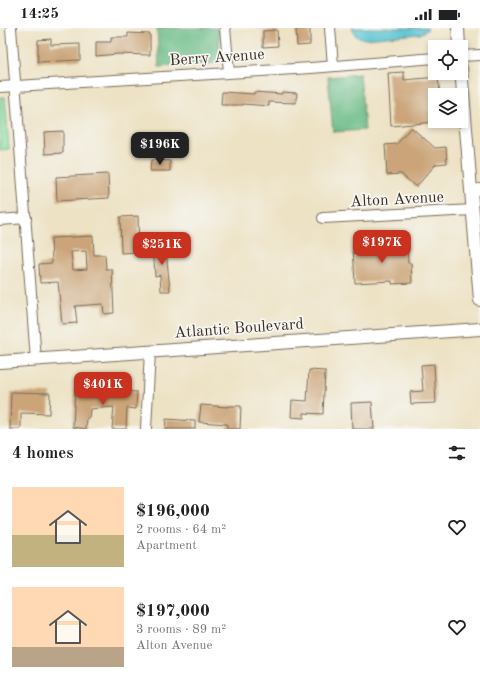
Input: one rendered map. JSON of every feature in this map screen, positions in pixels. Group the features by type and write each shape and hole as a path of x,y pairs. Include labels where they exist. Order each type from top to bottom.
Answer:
{"main road":[{"path":"458,28 459,40"},
{"path":"462,80 476,190 473,210 480,300"},
{"name":"Atlantic Boulevard","path":"0,362 480,329"}],"street":[{"path":"11,28 36,360"},
{"path":"225,28 229,72"},
{"path":"330,28 333,66"},
{"path":"468,55 480,54"},
{"name":"Berry Avenue","path":"0,87 428,59"},
{"name":"Alton Avenue","path":"323,218 473,210"},
{"path":"0,220 26,218"},
{"path":"146,429 150,352"}],"green space":[{"path":"157,28 218,28 221,63 159,67"},
{"path":"360,74 365,130 333,132 328,77"},
{"path":"0,97 5,97 9,149 0,150"}],"water":[{"path":"352,28 428,28 420,34 365,39 356,36"}],"building":[{"path":"296,28 310,28 310,45 297,46"},
{"path":"277,30 278,46 263,47 263,31"},
{"path":"128,33 150,34 150,55 118,54 96,56 96,42 111,42 111,37 128,37"},
{"path":"51,39 51,45 80,44 80,60 38,62 38,40"},
{"path":"404,72 404,80 428,78 428,80 438,80 439,88 428,88 428,123 391,126 388,73"},
{"path":"222,92 254,94 254,92 282,94 282,92 297,93 296,103 269,102 269,106 243,104 221,105"},
{"path":"411,127 435,148 446,147 447,163 436,164 416,187 401,174 387,175 385,145 397,144"},
{"path":"63,131 63,153 45,154 44,132"},
{"path":"151,160 170,161 170,171 150,171"},
{"path":"108,174 109,198 57,201 56,177"},
{"path":"138,216 139,252 121,253 120,217"},
{"path":"93,236 94,255 105,255 106,269 112,269 114,313 104,314 103,304 75,306 77,323 62,324 58,282 40,283 39,264 52,263 51,238","holes":["86,251 87,269 73,270 71,252"]},
{"path":"163,243 164,249 166,249 170,291 161,291 160,275 155,276 153,244"},
{"path":"407,244 408,263 411,263 412,283 392,284 392,281 355,283 353,247"},
{"path":"434,364 436,403 411,404 410,392 423,391 421,365"},
{"path":"309,370 325,371 323,414 304,413 304,418 291,417 292,400 307,401"},
{"path":"75,390 91,390 90,392 113,390 137,392 136,409 127,408 126,429 112,429 114,407 90,409 86,429 73,427"},
{"path":"11,392 50,393 49,414 21,413 21,429 10,429"},
{"path":"372,402 374,429 352,429 351,403"},
{"path":"201,405 228,407 241,406 240,429 227,429 227,424 199,422"},
{"path":"166,419 195,421 195,429 165,429"}]}
